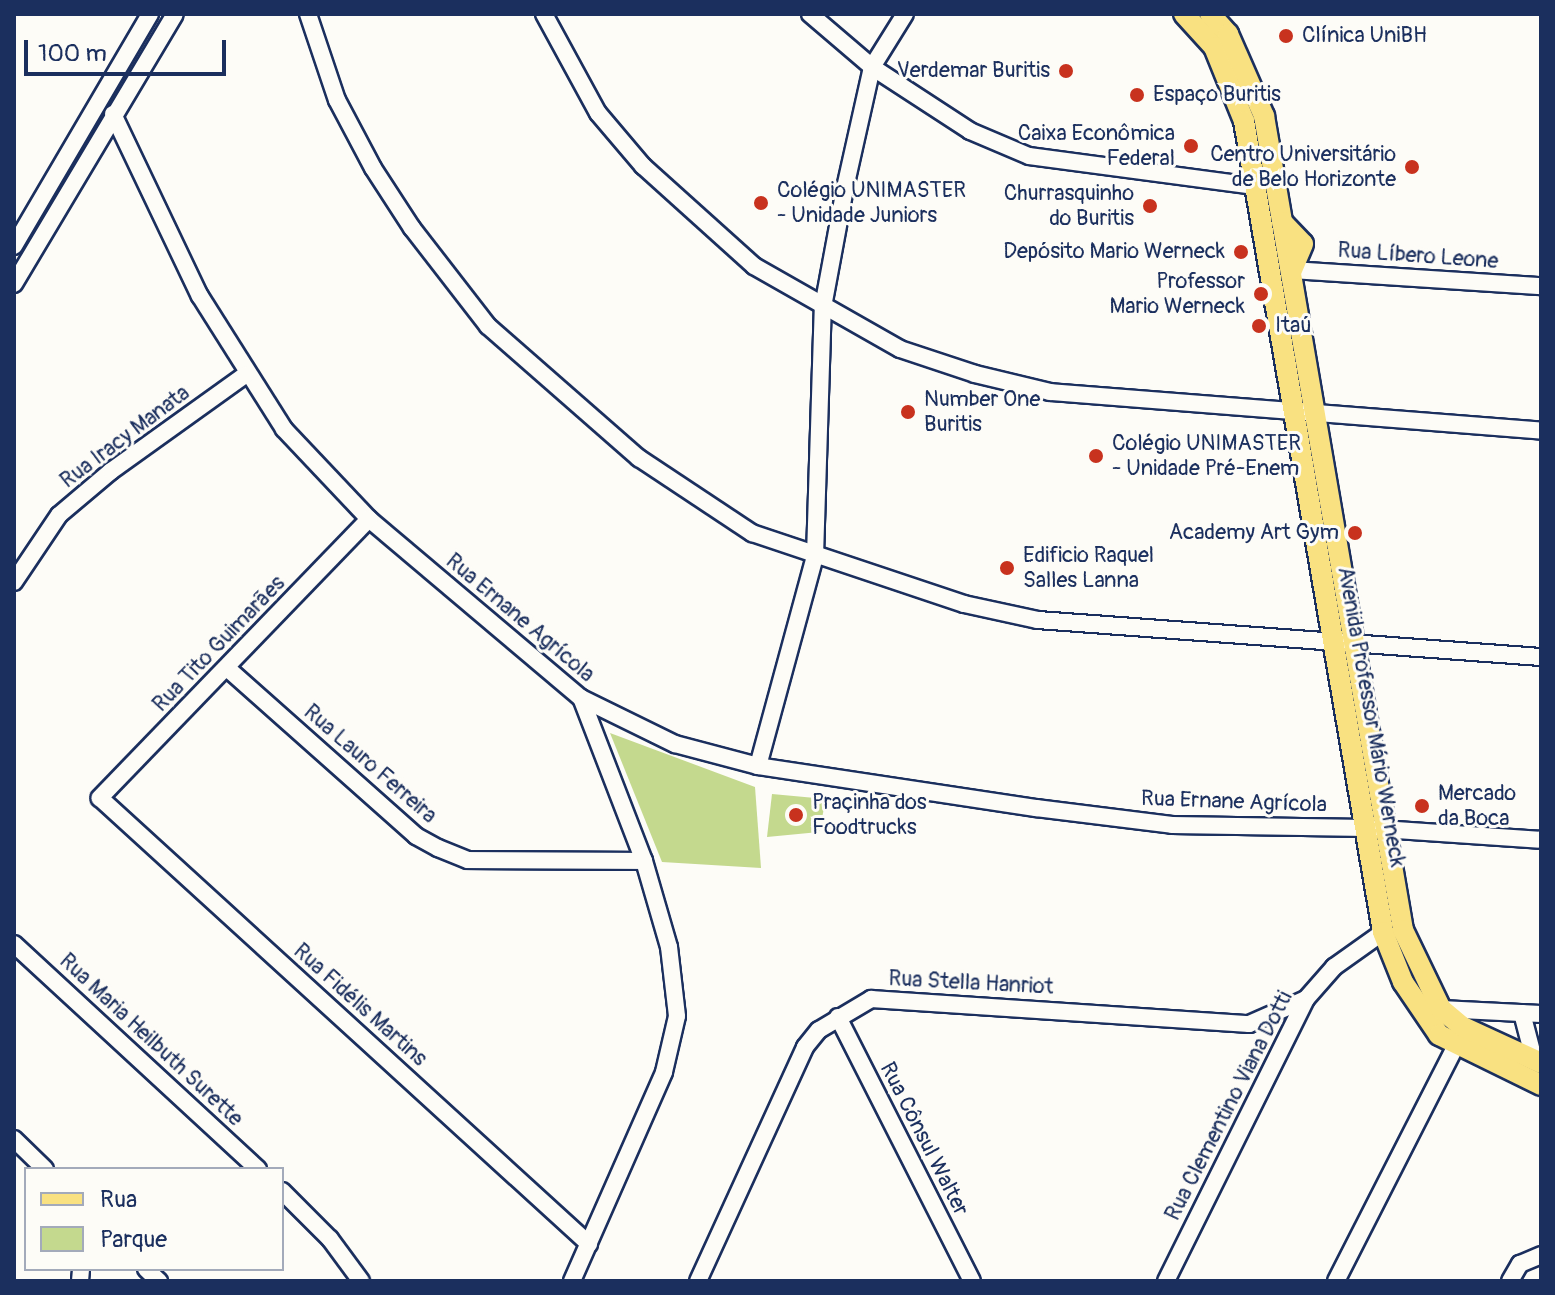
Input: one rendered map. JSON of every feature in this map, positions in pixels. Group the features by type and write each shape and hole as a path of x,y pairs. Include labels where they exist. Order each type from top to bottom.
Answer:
{"main road":[{"name":"Avenida Professor Mário Werneck","path":"1184,14 1214,47 1244,121 1268,242 1293,407 1345,644 1378,830 1403,930 1422,979 1441,1009 1461,1026 1536,1050"},
{"name":"Avenida Professor Mário Werneck","path":"1210,14 1228,34 1264,116 1282,222 1303,244 1292,270 1345,644"},
{"path":"1268,242 1292,270"},
{"name":"Avenida Professor Mário Werneck","path":"1378,830 1383,932 1427,1021 1455,1047 1541,1085"},
{"path":"1503,1068 1536,1050"}],"street":[{"path":"14,246 150,14"},
{"path":"14,284 175,14"},
{"path":"308,14 337,100 373,168 412,228 488,326 639,458 752,533 964,604 1038,620 1541,657"},
{"path":"544,14 598,113 643,166 728,246 823,307 900,349 975,374 1050,392 1293,407 1541,431"},
{"path":"810,14 872,67 970,131 1029,156 1255,186"},
{"path":"758,766 815,556 823,307 872,67 905,14"},
{"name":"Rua Ernane Agrícola","path":"113,114 200,296 245,375 284,429 369,519 581,698 675,744 758,766 1172,825 1378,830 1541,840"},
{"name":"Rua Líbero Leone","path":"1292,270 1541,286"},
{"name":"Rua Iracy Manata","path":"14,582 59,515 111,471 245,375"},
{"name":"Rua Tito Guimarães","path":"100,798 369,519"},
{"name":"Rua Lauro Ferreira","path":"227,668 416,836 438,848 468,860 644,861"},
{"path":"572,1281 664,1072 677,1016 669,947 644,861 581,698"},
{"name":"Rua Fidélis Martins","path":"100,798 589,1244"},
{"name":"Rua Clementino Viana Dotti","path":"1166,1281 1306,999 1334,967 1383,932"},
{"name":"Rua Maria Heilbuth Surette","path":"14,944 256,1167"},
{"name":"Rua Stella Hanriot","path":"698,1281 805,1047 838,1017 871,999 928,1000 1249,1024 1306,999"},
{"path":"1441,1009 1541,1014"},
{"path":"1522,1013 1536,1050"},
{"name":"Rua Cônsul Walter","path":"838,1017 972,1281"},
{"path":"1336,1281 1455,1047"},
{"path":"14,1139 43,1167"},
{"path":"284,1193 330,1239 361,1281"},
{"path":"1510,1281 1520,1264 1541,1255"}],"green space":[{"path":"610,733 755,787 761,868 662,862"},
{"name":"Praçinha dos Foodtrucks","path":"772,794 826,799 819,832 767,837"}],"place":[{"name":"Clínica UniBH","path":"1286,36"},
{"name":"Verdemar Buritis","path":"1066,71"},
{"name":"Espaço Buritis","path":"1137,95"},
{"name":"Caixa Econômica Federal","path":"1191,146"},
{"name":"Centro Universitário de Belo Horizonte","path":"1412,167"},
{"name":"Colégio UNIMASTER - Unidade Juniors","path":"761,203"},
{"name":"Churrasquinho do Buritis","path":"1150,206"},
{"name":"Depósito Mario Werneck","path":"1241,252"},
{"name":"Professor Mario Werneck","path":"1261,294"},
{"name":"Itaú","path":"1259,326"},
{"name":"Number One Buritis","path":"908,412"},
{"name":"Colégio UNIMASTER - Unidade Pré-Enem","path":"1096,456"},
{"name":"Academy Art Gym","path":"1355,533"},
{"name":"Edificio Raquel Salles Lanna","path":"1007,568"},
{"name":"Mercado da Boca","path":"1422,806"},
{"name":"Praçinha dos Foodtrucks","path":"796,815"}]}
